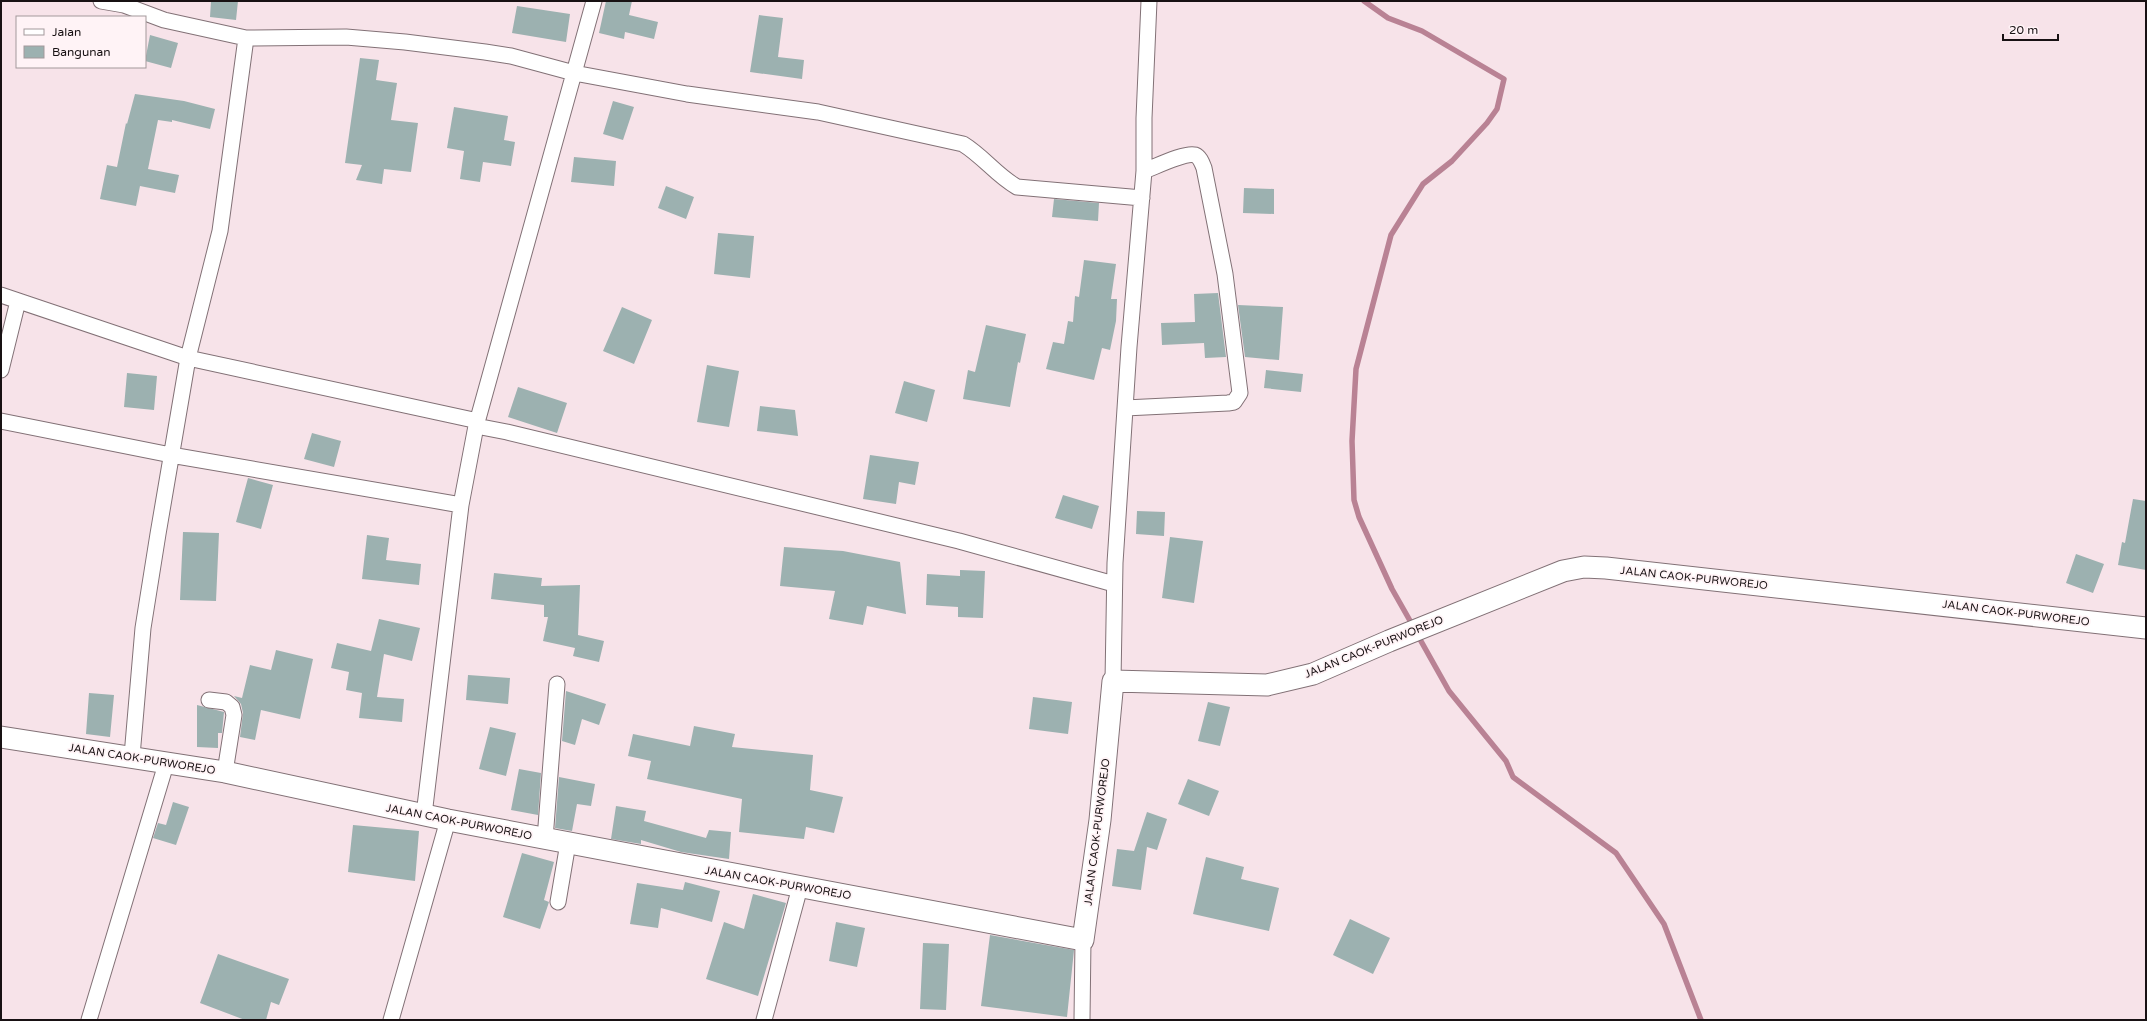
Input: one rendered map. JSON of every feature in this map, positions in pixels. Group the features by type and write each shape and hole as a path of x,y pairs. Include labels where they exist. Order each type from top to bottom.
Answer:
{"street":[{"path":"101,1 124,4 164,20 246,38 346,37 405,42 511,56 574,73 687,94 818,112 946,139 963,144 977,152 1002,178 1018,186 1142,198"},
{"path":"424,815 461,505 477,424 594,1"},
{"path":"1113,681 1114,584 1125,408 1144,171 1144,118 1149,1"},
{"path":"132,756 143,628 188,358 220,231 246,38"},
{"path":"1125,408 1228,403 1234,402 1240,393 1225,274 1204,168 1199,158 1195,155 1186,155 1144,171"},
{"path":"1,296 188,358 515,433 959,541 1114,584"},
{"path":"1,370 18,301"},
{"path":"1,421 171,455 461,505"},
{"name":"JALAN CAOK-PURWOREJO","path":"1,737 132,756 166,764 225,772 424,815 545,839 1083,940 1100,820 1113,681 1267,685 1313,674 1389,641 1563,571 1584,567 1606,568 1943,604 2146,628"},
{"path":"545,839 557,684"},
{"path":"209,700 226,702 232,707 234,715 225,772"},
{"path":"89,1020 166,764"},
{"path":"391,1020 448,820"},
{"path":"558,902 568,843"},
{"path":"764,1020 800,887"},
{"path":"1082,1020 1083,940"}],"building":[{"path":"211,1 238,1 236,20 210,17"},
{"path":"606,1 632,1 629,15 658,22 654,39 625,32 624,39 599,33"},
{"path":"517,6 570,14 566,42 512,33"},
{"path":"759,15 783,18 778,57 804,60 802,79 750,72"},
{"path":"150,35 178,43 171,68 146,61"},
{"path":"360,58 379,60 376,80 397,83 391,120 418,123 411,172 384,169 382,184 356,180 362,165 345,163"},
{"path":"135,94 184,101 215,109 210,129 172,120 172,122 158,120 148,169 179,175 175,193 140,186 136,206 100,199 107,165 117,167 126,123 127,124"},
{"path":"613,101 634,107 623,140 603,134"},
{"path":"454,107 508,116 504,140 515,142 511,166 483,162 480,182 460,179 464,151 447,148"},
{"path":"574,157 616,161 614,186 571,182"},
{"path":"666,186 694,197 686,219 658,208"},
{"path":"1244,188 1274,189 1274,214 1243,213"},
{"path":"1054,199 1099,203 1098,221 1052,217"},
{"path":"718,233 754,236 750,278 714,274"},
{"path":"1084,260 1116,264 1111,299 1117,299 1116,321 1110,350 1102,348 1094,380 1046,369 1053,342 1064,344 1068,321 1073,322 1075,296 1079,297"},
{"path":"1218,293 1226,357 1205,358 1204,343 1162,345 1161,323 1195,322 1194,294"},
{"path":"1238,305 1283,307 1279,360 1245,357"},
{"path":"622,307 652,320 634,364 603,351"},
{"path":"986,325 1026,334 1020,363 1018,362 1010,407 963,399 968,370 975,372"},
{"path":"707,365 739,371 729,427 697,422"},
{"path":"1266,370 1303,374 1301,392 1264,388"},
{"path":"127,373 157,376 154,410 124,407"},
{"path":"904,381 935,390 927,422 895,413"},
{"path":"518,387 567,403 557,433 508,417"},
{"path":"760,406 795,410 798,436 757,431"},
{"path":"312,433 341,441 334,467 304,459"},
{"path":"870,455 919,462 915,485 899,482 896,504 863,499"},
{"path":"248,478 273,485 261,529 236,522"},
{"path":"1063,495 1099,506 1092,529 1055,518"},
{"path":"2133,499 2146,501 2146,570 2118,565 2122,542 2125,543"},
{"path":"1137,511 1165,512 1164,536 1136,534"},
{"path":"183,532 219,533 216,601 180,600"},
{"path":"367,535 389,538 386,560 421,564 419,585 362,579"},
{"path":"1170,537 1203,541 1194,603 1162,598"},
{"path":"784,547 843,551 900,562 906,614 867,606 863,625 829,619 835,591 780,586"},
{"path":"2076,554 2104,564 2093,593 2066,583"},
{"path":"960,570 985,571 983,618 958,617 958,607 926,605 927,574 960,576"},
{"path":"494,573 542,578 541,586 580,585 578,635 604,641 599,662 573,656 575,648 543,641 548,617 544,617 544,605 491,599"},
{"path":"379,619 420,628 412,661 384,654 377,697 404,699 402,722 359,718 362,693 346,690 349,672 331,668 337,643 371,651"},
{"path":"276,650 313,659 300,719 261,710 255,740 240,737 243,713 241,704 234,696 242,698 250,665 271,670"},
{"path":"468,675 510,678 508,704 466,700"},
{"path":"566,691 606,704 599,725 582,719 575,745 562,741"},
{"path":"89,693 114,695 110,737 86,734"},
{"path":"1033,697 1072,702 1068,734 1029,729"},
{"path":"1208,702 1230,707 1220,746 1198,741"},
{"path":"197,705 224,712 222,733 218,733 218,748 197,747"},
{"path":"694,726 735,734 732,747 813,755 810,790 843,797 834,833 806,827 804,839 739,832 742,799 647,779 651,761 628,756 633,734 690,746"},
{"path":"490,727 516,733 506,776 479,769"},
{"path":"519,769 541,773 538,815 511,810"},
{"path":"559,777 595,784 591,806 577,804 572,831 555,828"},
{"path":"1188,779 1219,791 1209,816 1178,804"},
{"path":"173,802 189,807 176,845 153,838 158,823 166,825"},
{"path":"616,806 646,811 644,821 706,838 709,830 731,832 729,859 681,852 641,840 641,844 611,839"},
{"path":"1147,812 1167,819 1157,850 1147,847 1141,890 1112,886 1117,849 1134,851"},
{"path":"353,825 419,831 415,881 348,872"},
{"path":"522,853 554,862 544,900 549,902 540,929 503,917"},
{"path":"1206,857 1244,867 1241,879 1279,888 1269,931 1193,914"},
{"path":"685,882 720,891 712,922 661,908 658,928 630,924 637,883 683,890"},
{"path":"753,894 786,903 758,996 706,979 724,922 744,929"},
{"path":"1350,919 1390,938 1373,974 1333,955"},
{"path":"836,922 865,928 857,967 829,961"},
{"path":"990,935 1074,950 1067,1017 981,1006"},
{"path":"923,943 949,944 946,1010 920,1009"},
{"path":"218,954 289,979 279,1005 271,1002 266,1020 245,1020 200,1003"}],"waterway":[{"path":"1364,1 1388,18 1422,31 1504,79 1497,109 1487,123 1452,161 1423,184 1391,235 1356,369 1352,441 1354,500 1359,517 1392,589 1413,626"},
{"path":"1417,634 1449,691 1506,761 1513,777 1616,853 1664,924 1701,1020"}]}
